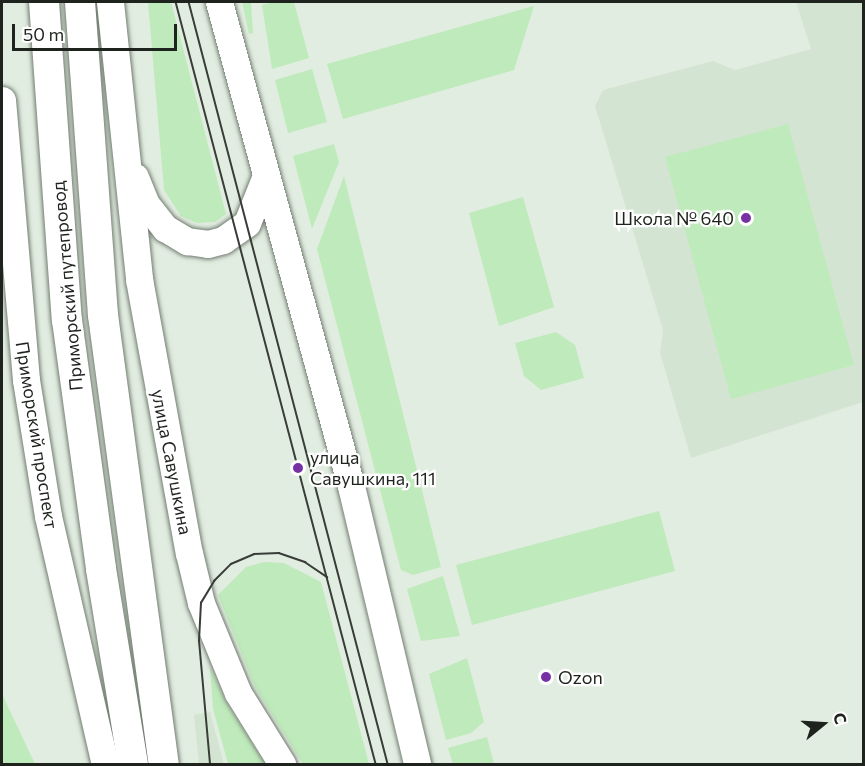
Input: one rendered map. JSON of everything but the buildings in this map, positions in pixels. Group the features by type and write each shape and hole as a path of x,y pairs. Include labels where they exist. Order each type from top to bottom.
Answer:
{"main road":[{"name":"Приморский путепровод","path":"44,2 67,320 101,569 133,765"},
{"name":"Приморский путепровод","path":"80,2 102,315 134,565 164,765"},
{"name":"улица Савушкина","path":"110,2 122,142 139,279 176,491 201,603 238,693 282,765"},
{"path":"219,2 265,178 278,209 351,486 417,765"},
{"name":"Приморский проспект","path":"2,100 26,380 48,516 105,765"},
{"name":"улица Савушкина","path":"122,142 146,204 165,228 187,241 207,244 236,232 254,211 265,178"}],"shaded area":[{"name":"Школа № 640","path":"796,2 863,2 863,402 691,458 660,353 663,330 595,106 603,90 713,61 735,70 811,49"},
{"path":"210,712 224,764 199,764 194,715"}],"green space":[{"path":"148,2 171,2 226,214 215,222 197,223 181,216 164,190"},
{"path":"242,2 251,2 253,33 249,34"},
{"path":"274,2 294,2 309,58 272,69 262,5"},
{"path":"534,6 514,70 343,119 327,64"},
{"path":"312,69 327,122 288,133 275,80"},
{"path":"788,124 854,365 731,399 665,157"},
{"path":"334,144 339,162 312,229 293,156"},
{"path":"344,176 441,567 413,575 401,570 317,249"},
{"path":"523,197 554,307 499,326 469,213"},
{"path":"556,332 575,345 584,378 541,390 524,376 515,343"},
{"path":"659,511 675,571 472,625 456,565"},
{"path":"264,562 284,563 321,582 369,764 303,764 255,687 218,595 246,567"},
{"path":"443,576 460,636 421,641 407,589"},
{"path":"467,658 484,722 471,733 446,740 429,674"},
{"path":"210,667 226,702 265,764 228,764 213,709"},
{"path":"2,694 35,764 2,764"},
{"path":"487,737 494,764 453,764 448,748"}],"tram line":[{"path":"176,2 376,764"},
{"path":"189,2 388,764"},
{"path":"210,764 199,641 201,603 214,581 231,564 254,554 279,553 305,562 327,577"}],"place":[{"name":"Школа № 640","path":"746,218"},
{"name":"улица Савушкина, 111","path":"298,468"},
{"name":"Ozon","path":"546,677"}]}
